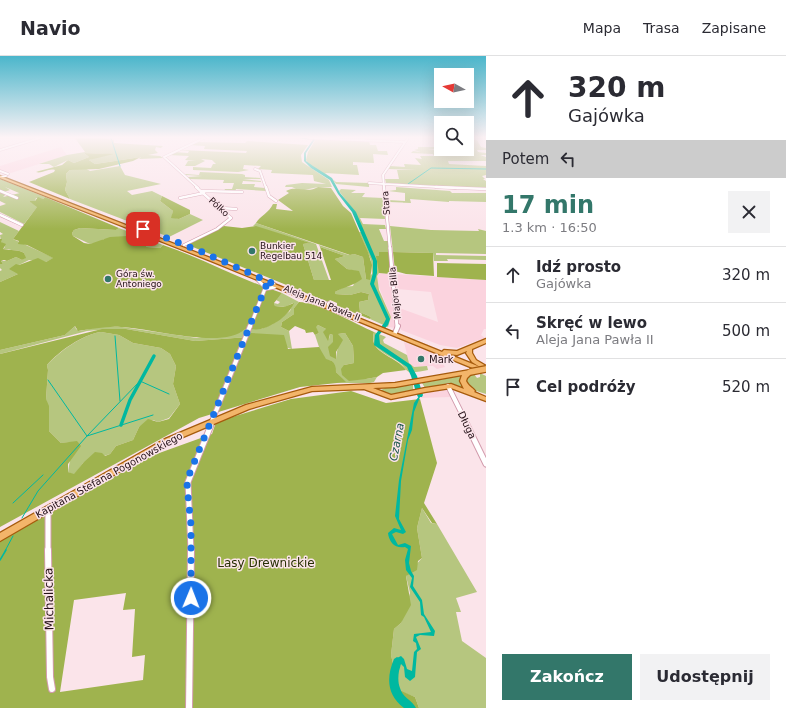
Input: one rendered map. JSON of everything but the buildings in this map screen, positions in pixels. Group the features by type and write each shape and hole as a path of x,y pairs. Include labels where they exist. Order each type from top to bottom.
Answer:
{"main road":[{"name":"Aleja Jana Pawła II","path":"2,175 184,245 275,285 377,327"},
{"name":"Aleja Jana Pawła II","path":"2,175 258,280 266,287 275,285 329,304 377,327"},
{"path":"377,327 486,369"},
{"path":"386,330 486,369"},
{"path":"444,352 454,354 486,341"},
{"path":"470,348 469,353 471,358 486,369"},
{"name":"Kapitana Stefana Pogonowskiego","path":"0,536 167,441 212,420 263,402 306,390 410,383 486,369"},
{"path":"470,372 463,377 464,385 474,392 486,396"},
{"path":"360,386 381,395 392,397 448,386 486,399"},
{"path":"380,386 379,391 381,395"}],"street":[{"name":"Pólko","path":"177,168 231,219 217,229 184,245"},
{"name":"Stara","path":"387,168 385,171 384,184 391,252"},
{"path":"255,169 260,171 269,196 276,201"},
{"path":"369,183 486,189"},
{"path":"0,191 17,198"},
{"path":"180,198 203,192 242,192"},
{"path":"220,208 236,209"},
{"path":"0,215 22,225"},
{"name":"Majora Billa","path":"391,252 398,326 395,333"},
{"path":"189,708 192,582 191,525 188,482 266,287"},
{"name":"Długa","path":"448,386 486,464"},
{"name":"Michalicka","path":"48,509 50,677 52,689"}],"shaded area":[{"path":"0,168 25,168 11,173 0,170"},
{"path":"82,168 90,171 105,168 121,168 125,175 161,184 127,191 132,195 152,191 162,196 160,201 173,211 172,217 179,219 190,214 203,220 169,237 70,199 65,190 67,182 66,174 70,170"},
{"path":"193,168 243,168 249,170 238,172 193,170"},
{"path":"312,168 329,180 332,187 318,187 300,191 292,187 285,187 286,185 302,183 326,184 314,181 313,175 271,173 272,170 258,169"},
{"path":"315,168 358,168 359,175 325,173 330,177"},
{"path":"486,168 486,175 482,176 486,181 486,189 386,183 385,179 399,179 397,170 417,170 388,169"},
{"path":"200,172 242,174 245,175 245,177 260,178 261,179 243,179 261,182 243,181 242,184 255,184 254,187 265,188 266,191 236,189 235,192 224,191 225,189 232,189 234,183 223,183 224,180 189,179 188,177 202,176 185,174 199,175"},
{"path":"330,178 336,182 369,183 369,187 336,184"},
{"path":"0,179 45,197 43,199 36,198 35,201 29,201 38,206 24,224 0,212 0,206 6,204 0,201 0,192 6,194 3,197 19,193 5,187 10,190 4,192 0,191"},
{"path":"396,187 450,191 452,193 486,193 486,202 449,202 410,199 411,203 389,202 388,200 405,201 405,193 388,191 396,190"},
{"path":"341,189 356,190 351,193 365,193 362,197 383,198 385,219 360,218 363,224 385,225 386,229 379,229 384,241 388,241 389,252 379,252 379,273 377,276 379,290 391,317 388,327 370,319 371,317 360,312 359,302 368,300 369,294 361,292 350,295 335,294 335,292 344,287 353,286 359,272 347,269 335,259 345,256 320,247 319,245 349,255 354,254 363,257 366,279 372,274 371,260 359,232 364,232 355,212 339,191"},
{"path":"0,222 19,231 13,239 54,258 46,262 29,260 19,265 18,274 0,282 0,271 2,270 0,268 0,264 3,264 1,261 7,261 16,257 22,260 25,258 24,253 22,252 3,249 5,247 1,242 0,235 3,234 0,232"},
{"path":"256,223 316,244 329,280 314,280 303,244 309,243 253,226"},
{"path":"390,226 431,230 479,231 478,229 486,231 486,254 436,253 436,255 486,256 486,260 447,259 448,261 434,261 433,253 393,252"},
{"path":"80,228 116,230 119,228 163,245 160,248 147,247 142,241 104,239 98,243 90,244 73,236 72,233 74,230"},
{"path":"379,273 390,274 395,328 388,327 391,317 377,282 377,276"},
{"path":"395,274 486,280 486,329 484,329 481,335 485,338 457,348 440,345 401,330 398,311 402,309 438,322 431,292 397,289"},
{"path":"282,293 299,302 294,308 294,314 282,322 281,327 289,331 292,349 248,337 195,341 126,329 108,329 87,331 0,354 0,350 65,335 75,326 76,329 80,331 98,327 122,327 197,338 245,328 261,329 273,324 290,311 293,303 285,307 275,306 274,303 278,304 280,302 276,300"},
{"path":"318,325 326,329 329,339 330,334 333,335 336,359 339,344 338,334 345,333 353,346 354,363 344,365 366,379 377,377 374,382 324,383 345,382 336,372 332,361 326,360 318,349 319,347 315,335 319,333 315,327"},
{"path":"101,332 119,335 133,343 161,348 170,354 176,366 173,384 180,404 169,418 158,422 153,420 139,427 133,440 116,446 110,454 83,463 74,475 68,472 73,442 61,443 49,431 46,399 47,365 72,344 94,333"},
{"path":"374,332 386,337 383,340 384,343 407,355 409,363 414,367 427,366 428,370 409,372 400,363 377,347 373,338"},
{"path":"404,342 438,355 445,367 437,369 433,366 414,367 409,363"},
{"path":"480,373 486,376 486,394 473,390 464,380 474,374 477,378 480,377"},
{"path":"460,376 460,384 467,390 458,387 425,388 422,383"},
{"path":"413,385 413,391 391,396 381,392 381,390 385,388"},
{"path":"447,388 450,397 419,398 431,390"},
{"path":"422,392 414,412 412,430 408,440 401,481 399,519 406,532 403,534 396,532 392,534 398,545 405,543 411,546 409,563 414,576 413,586 422,600 424,614 435,631 434,636 420,635 416,637 421,649 417,652 415,677 410,681 405,677 404,667 401,664 396,671 392,667 397,658 401,656 404,659 407,669 412,671 414,652 417,649 416,643 413,641 414,634 431,632 424,617 421,615 420,602 410,587 412,578 406,570 405,560 408,549 405,547 395,546 391,542 388,533 394,528 401,530 395,516 399,480 414,403"},
{"path":"422,508 431,523 437,524 477,592 456,598 461,612 456,612 462,641 486,658 486,708 419,708 415,697 399,691 391,655 394,629 401,623 410,593 406,576 422,558 417,528"}],"green space":[{"path":"49,168 101,168 70,170 66,174 67,182 65,190 70,199 29,182 54,172 55,170 36,172"},
{"path":"318,187 331,188 343,206 351,213 372,265 370,280 366,279 363,257 354,254 350,255 256,223 273,204 277,204 276,209 293,211 278,200 289,193 286,191 290,189 310,190"},
{"path":"162,196 190,210 190,214 179,219 171,218 173,211 160,201"},
{"path":"38,197 43,199 45,197 119,228 116,230 80,228 74,230 72,233 73,236 84,243 90,244 110,237 127,236 142,241 147,247 160,248 163,245 282,293 274,303 275,306 284,307 294,303 285,316 266,328 245,329 235,335 221,338 204,338 121,327 105,327 78,331 75,326 65,335 0,350 0,282 18,274 9,269 16,264 19,265 38,258 46,262 53,258 27,245 18,244 19,241 13,239 37,207 29,201 35,201"},
{"path":"224,226 242,228 256,226 310,243 303,244 314,280 331,280 320,247 345,256 335,259 347,269 359,271 362,279 335,292 335,294 350,295 361,292 369,294 368,300 359,302 360,312 371,317 370,319 337,306 337,303 330,300 328,302 188,245 193,241"},
{"path":"0,239 2,239 1,242 6,244 3,249 22,252 26,258 22,260 16,257 7,261 1,261 3,264 0,264"},
{"path":"379,252 389,252 390,274 379,273 376,256 379,256"},
{"path":"393,252 433,253 434,276 406,274 395,271"},
{"path":"437,263 486,264 486,280 437,277"},
{"path":"299,302 326,309 374,332 373,339 379,350 402,365 406,370 383,373 377,377 349,381 342,375 341,369 344,365 354,363 353,346 345,333 338,334 343,340 336,352 336,359 330,356 328,347 333,342 333,335 330,334 328,341 323,332 326,329 318,325 316,327 319,333 315,335 313,332 306,333 305,330 295,326 289,331 281,327 282,322 294,314 294,308"},
{"path":"102,329 126,329 195,341 248,337 251,333 284,335 288,349 319,347 326,359 333,362 336,372 346,382 300,387 199,418 0,527 0,354","holes":["101,332 119,335 133,343 161,348 170,354 176,366 173,384 180,404 169,419 158,422 148,419 139,427 133,440 116,446 110,454 105,456 102,453 95,452 74,474 68,472 68,464 81,446 77,441 61,443 49,431 49,406 46,399 47,365 71,344 94,333"]},
{"name":"Lasy Drewnickie","path":"351,391 386,403 420,399 437,463 424,503 437,524 432,523 422,508 417,528 422,558 418,561 417,570 406,576 411,605 401,623 394,629 391,655 399,690 415,697 419,708 0,708 0,541 151,456 212,434 216,422 291,399","holes":["126,593 123,610 135,609 132,657 145,655 143,680 60,692 74,600"]}],"waterway":[{"name":"Czarna","path":"314,168 331,179 339,193 354,212 375,261 375,273 372,284 388,319 377,335 377,345 409,366 420,395"},
{"path":"408,184 430,168"},
{"path":"454,168 486,169"},
{"path":"115,336 120,401"},
{"path":"121,425 130,400 154,356"},
{"path":"48,380 87,436"},
{"path":"87,436 140,381 169,394"},
{"path":"87,436 153,415"},
{"path":"22,518 38,491 87,436"},
{"path":"13,503 43,475"},
{"path":"5,551 13,536"},
{"path":"0,560 6,550"},
{"name":"Czarna","path":"397,662 394,675 395,690 399,697 411,708"}],"place":[{"name":"Bunkier Regelbau 514","path":"252,251"},
{"name":"Góra św. Antoniego","path":"108,279"},
{"name":"Mark","path":"421,359"}],"route":[{"path":"143,229 200,251 274,284 270,283 266,286 210,427 189,475 187,486 191,525 191,598"}]}
